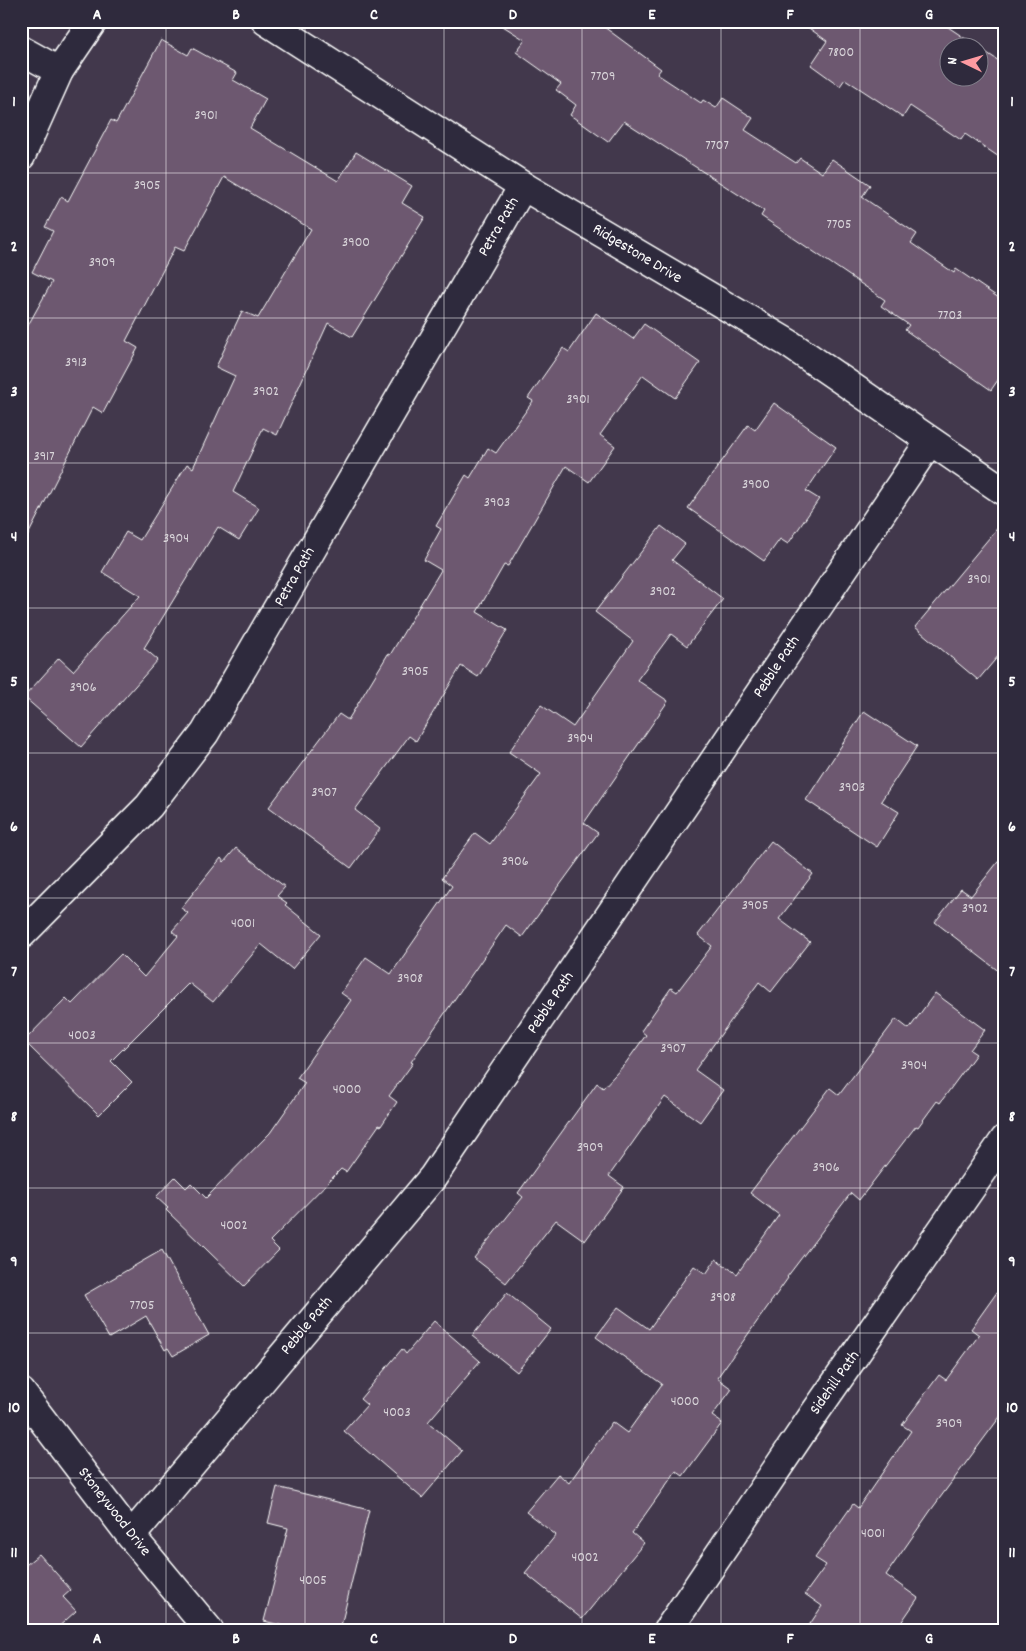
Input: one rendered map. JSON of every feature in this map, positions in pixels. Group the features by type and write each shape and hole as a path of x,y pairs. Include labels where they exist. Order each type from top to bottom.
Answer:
{"street":[{"path":"21,156 59,71 93,21"},
{"name":"Ridgestone Drive","path":"266,21 523,186 788,343 1005,492"},
{"path":"21,50 59,71"},
{"name":"Petra Path","path":"21,935 149,806 205,733 523,186"},
{"name":"Pebble Path","path":"131,1536 434,1177 930,440"},
{"name":"Sidehill Path","path":"668,1630 814,1414 1005,1139"},
{"name":"Stoneywood Drive","path":"21,1392 131,1536 209,1630"}],"building":[{"path":"495,21 596,21 661,69 657,74 701,103 703,100 716,108 723,98 753,118 745,130 796,163 800,158 822,173 832,159 870,185 862,197 917,234 911,243 954,273 956,269 1005,302 1005,370 991,390 905,330 909,325 881,306 885,300 761,216 764,211 624,121 608,142 570,115 576,105 556,90 561,84 516,52 525,40"},
{"path":"799,21 939,21 964,38 938,38 938,88 988,88 988,54 1005,65 1005,161 965,134 961,140 910,106 903,117 845,79 840,86 811,65 827,41"},
{"path":"161,40 188,55 192,48 237,73 233,80 266,99 250,128 338,181 356,152 412,186 402,203 425,217 352,337 328,323 277,435 263,428 233,492 259,508 239,540 218,527 144,648 158,660 81,747 24,697 59,658 73,671 140,596 102,572 126,532 140,540 187,464 193,468 235,376 216,367 242,311 258,318 311,229 224,177 184,251 175,247 126,341 138,348 103,413 93,407 21,549 21,338 52,282 32,272 53,231 45,227 61,197 68,201 111,120 116,123"},
{"path":"596,313 633,339 644,324 700,363 675,398 643,375 600,435 615,446 589,482 566,466 508,566 504,565 477,612 507,630 478,677 461,666 416,741 409,736 355,810 380,829 351,868 269,807 339,714 348,720 441,570 424,560 441,529 436,526 466,475 470,478 488,448 496,453 533,401 528,398 563,348 569,352"},
{"path":"774,403 836,447 806,491 819,499 788,544 780,539 764,561 688,508 748,425 755,430"},
{"path":"1005,519 1005,648 978,680 915,627"},
{"path":"661,526 685,544 672,560 723,599 687,646 671,634 637,680 668,701 584,823 598,833 522,937 506,925 389,1096 397,1102 381,1126 379,1125 346,1172 341,1169 270,1241 279,1250 244,1286 166,1210 168,1208 156,1197 175,1177 186,1188 191,1183 206,1198 270,1133 305,1083 297,1078 351,1000 341,993 366,957 391,974 452,886 442,878 475,833 490,844 541,774 509,752 541,705 573,727 633,641 595,612"},
{"path":"864,711 917,746 881,801 899,812 877,847 806,800"},
{"path":"771,841 813,874 779,919 810,942 771,992 759,982 695,1070 723,1090 700,1122 665,1097 609,1176 624,1187 585,1241 556,1220 506,1283 474,1258 523,1197 518,1193 597,1083 603,1088 625,1064 646,1035 641,1031 671,988 677,992 712,946 698,935"},
{"path":"236,848 285,887 277,896 287,903 285,905 321,934 292,969 261,944 213,1002 189,983 111,1061 132,1082 99,1115 24,1041 66,998 72,1004 121,954 144,977 178,936 172,931 188,913 181,908 221,858 224,862"},
{"path":"1005,853 1005,976 935,922 961,889 971,896"},
{"path":"935,993 985,1030 970,1050 976,1054 940,1103 937,1101 918,1127 916,1126 859,1200 851,1193 787,1277 717,1378 732,1389 712,1416 722,1423 683,1476 676,1471 632,1533 644,1543 582,1619 525,1573 556,1535 526,1512 558,1474 569,1483 612,1422 627,1433 662,1384 596,1337 618,1307 649,1329 694,1266 706,1274 716,1259 737,1274 779,1215 750,1193 830,1088 839,1095 896,1019 909,1029"},
{"path":"162,1250 209,1335 173,1356 168,1348 165,1350 146,1316 109,1338 84,1295"},
{"path":"1005,1281 1005,1410 931,1510 886,1575 918,1598 896,1630 806,1630 822,1606 805,1594 826,1565 815,1558 853,1504 858,1508 911,1431 902,1425 939,1375 946,1380 979,1335 971,1329"},
{"path":"507,1293 551,1329 517,1372 472,1336"},
{"path":"434,1321 480,1361 428,1422 462,1451 422,1498 344,1431 367,1405 360,1399 402,1349 406,1354"},
{"path":"277,1487 369,1510 340,1630 300,1630 264,1621 288,1528 268,1523"},
{"path":"39,1554 71,1590 63,1597 76,1611 55,1630 21,1630 21,1569"}]}
